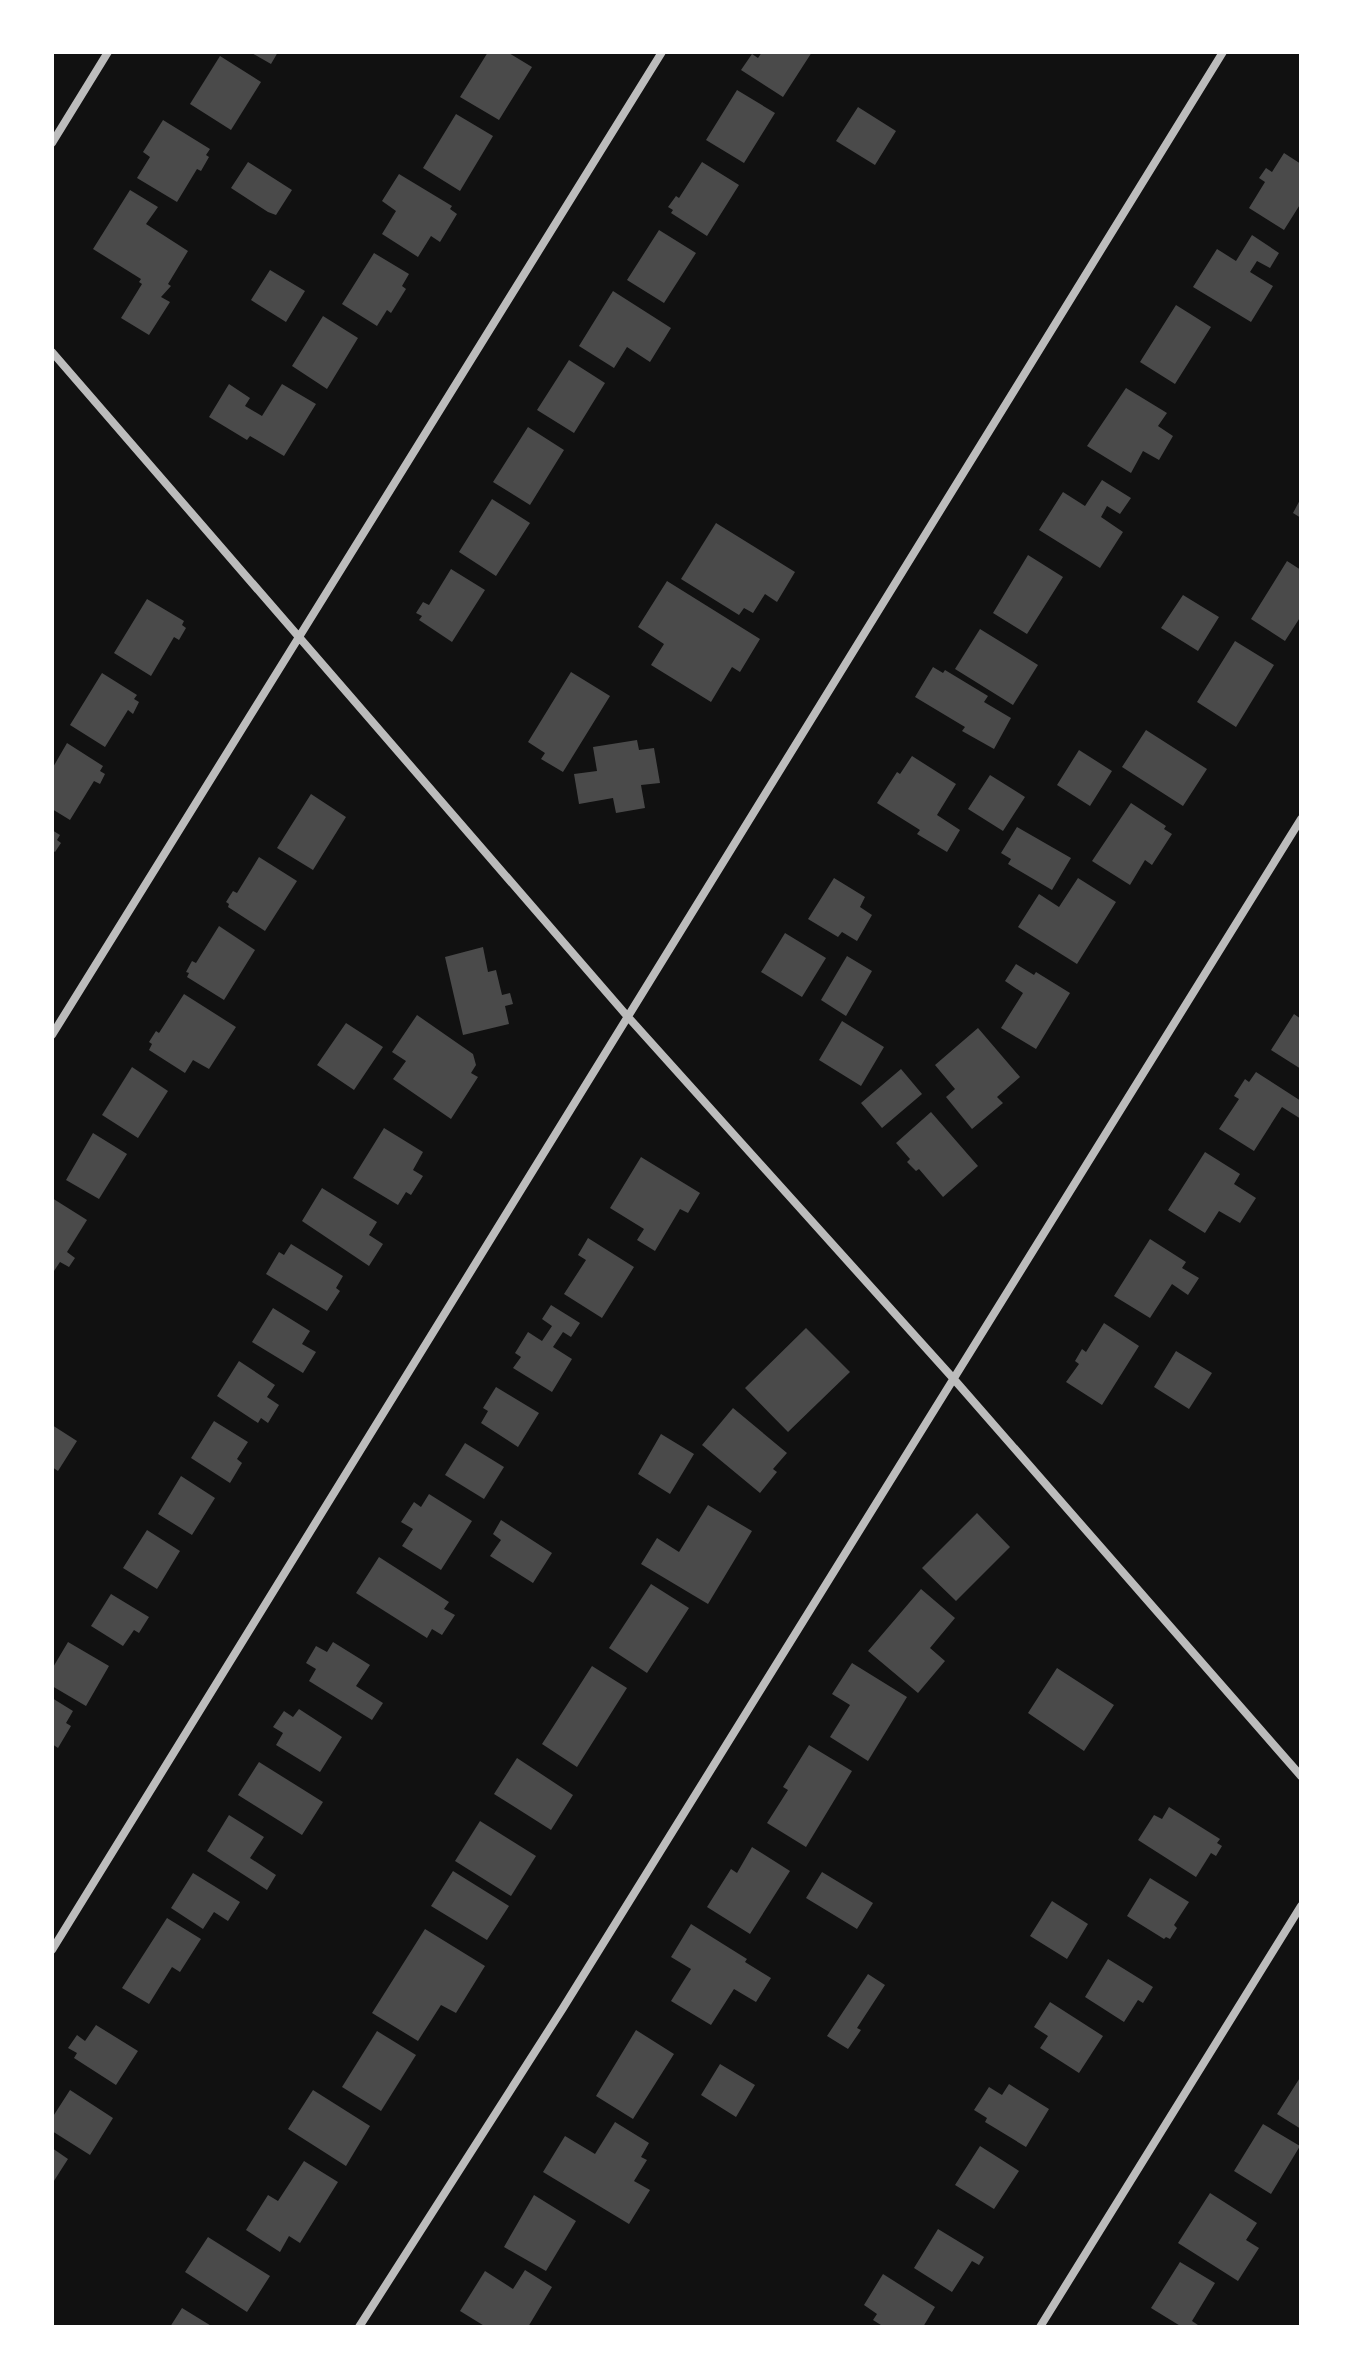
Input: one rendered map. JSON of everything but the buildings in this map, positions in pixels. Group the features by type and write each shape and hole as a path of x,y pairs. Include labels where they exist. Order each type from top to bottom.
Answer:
{"street":[{"path":"52,143 108,52"},
{"path":"52,1035 662,52"},
{"path":"52,1950 1223,52"},
{"path":"52,352 628,1017 952,1377 1301,1776"},
{"path":"359,2327 563,2008 1301,819"},
{"path":"1040,2327 1301,1906"}]}
